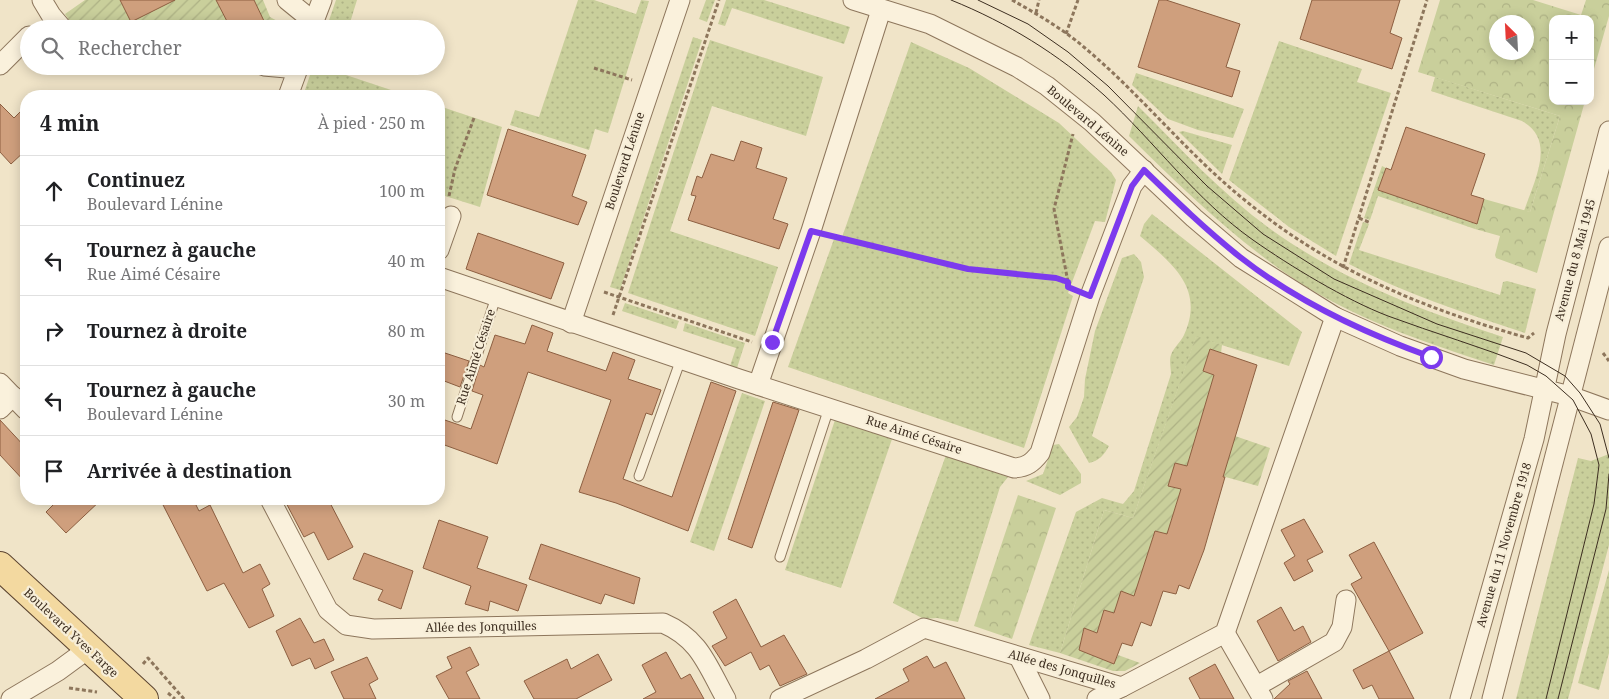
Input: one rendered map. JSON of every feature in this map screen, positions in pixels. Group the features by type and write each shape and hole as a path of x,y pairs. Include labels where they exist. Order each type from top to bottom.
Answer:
{"main road":[{"name":"Boulevard Yves Farge","path":"0,566 144,699"}],"street":[{"path":"287,0 306,20"},
{"path":"314,20 322,0"},
{"name":"Boulevard Lénine","path":"571,322 680,0"},
{"name":"Boulevard Lénine","path":"853,0 930,24 1017,67 1059,96 1241,258 1335,317 1400,346 1447,363 1500,380 1570,396 1609,410"},
{"path":"758,385 811,231 881,10"},
{"path":"0,64 20,45"},
{"path":"290,90 296,75"},
{"name":"Avenue du 8 Mai 1945","path":"1543,390 1609,131"},
{"name":"Rue Aimé Césaire","path":"445,279 758,385 1014,468 1024,468 1040,453 1090,296 1132,186 1144,170"},
{"path":"445,233 451,216"},
{"path":"1570,396 1609,247"},
{"path":"1335,317 1326,335 1225,633 1260,692 1334,642 1342,627 1346,600"},
{"path":"0,383 13,405"},
{"name":"Avenue du 11 Novembre 1918","path":"1460,699 1534,439 1543,390"},
{"name":"Avenue du 11 Novembre 1918","path":"1492,699 1570,396"},
{"name":"Allée des Jonquilles","path":"273,505 328,610 346,625 373,629 663,623 680,630 694,641 726,699"},
{"name":"Allée des Jonquilles","path":"780,699 866,659 924,628 1122,687 1225,633"},
{"path":"20,697 88,649"},
{"path":"1020,657 1040,699"},
{"path":"1097,699 1122,687"}],"lane":[{"name":"Rue Aimé Césaire","path":"457,417 496,297"},
{"path":"639,476 681,359"},
{"path":"780,557 830,407"}],"path":[{"path":"607,334 719,0"},
{"path":"1012,0 1036,13 1084,47 1240,197 1283,229 1344,268 1416,302 1490,328 1528,338 1539,330"},
{"path":"1036,13 1039,0"},
{"path":"1066,34 1078,0"},
{"path":"1344,268 1427,0"},
{"path":"594,68 650,86"},
{"path":"451,216 449,197 455,169 474,118"},
{"path":"1075,129 1054,209 1068,287 1090,296"},
{"path":"1359,218 1372,223"},
{"path":"811,231 968,269 1056,278 1068,282"},
{"path":"584,285 770,348"},
{"path":"58,671 70,689 94,691 102,694"}],"green space":[{"path":"85,0 120,0 130,20 69,20 65,14"},
{"path":"153,0 217,0 227,20 133,20"},
{"path":"254,0 263,0 270,17 276,20 264,20"},
{"path":"336,0 357,0 351,20 329,20"},
{"path":"578,0 594,0 636,14 641,0 649,1 608,133 595,129 589,150 510,125 515,110 539,117"},
{"path":"706,0 715,0 707,22 699,19"},
{"path":"726,0 764,0 850,27 844,44 732,8 725,26 718,24"},
{"path":"1440,0 1533,0 1581,15 1549,15 1549,105 1584,105 1537,273 1496,258 1495,255 1500,236 1475,229 1484,199 1530,212 1560,116 1418,72"},
{"path":"1586,0 1609,0 1609,16 1594,69 1594,15 1581,15"},
{"path":"693,37 702,40 620,290 610,287"},
{"path":"710,40 823,77 806,136 712,106 670,231 778,267 755,336 628,293"},
{"path":"1279,41 1362,69 1357,82 1391,93 1336,256 1289,227 1229,180"},
{"path":"911,42 969,68 1059,123 1111,172 1116,180 1105,222 1095,221 1068,293 1073,296 1024,448 788,367 834,239 841,240"},
{"path":"1136,73 1244,109 1233,138 1198,130 1168,119 1132,85"},
{"path":"310,75 346,75 391,90 305,90"},
{"path":"1435,77 1560,116 1530,212 1524,211 1537,174 1541,150 1533,129 1522,121 1431,91"},
{"path":"1138,106 1201,170 1234,200 1296,247 1382,292 1442,316 1503,337 1494,365 1397,331 1350,311 1281,270 1213,216 1129,136"},
{"path":"445,108 502,127 480,207 445,196"},
{"path":"1183,131 1232,145 1222,174 1179,132"},
{"path":"1382,166 1386,168 1379,190 1477,224 1475,229 1378,196 1370,220 1364,218"},
{"path":"1152,214 1302,332 1289,366 1196,337 1133,518 1104,510 1060,653 1029,645 1076,512 1102,498 1123,504 1134,491 1171,374 1171,355 1184,335 1189,319 1191,304 1188,291 1182,279 1164,257 1140,236 1144,224"},
{"path":"1363,222 1369,224 1359,250 1500,295 1503,282 1507,281 1536,289 1525,333 1413,294 1349,264"},
{"path":"1134,254 1141,262 1144,277 1092,436 1109,446 1101,457 1089,463 1069,427 1077,417 1084,397 1085,379 1095,331 1122,258"},
{"path":"625,303 679,321 676,329 622,311"},
{"path":"685,323 745,343 737,368 730,366 736,348 683,331"},
{"path":"1196,336 1222,345 1221,353 1210,349 1203,371 1214,375 1195,440 1231,451 1235,436 1270,448 1258,486 1175,463 1168,486 1181,489 1167,534 1155,531 1135,596 1121,592 1114,613 1104,610 1097,633 1084,629 1079,650 1114,664 1118,655 1140,663 1125,671 1113,671 1060,653 1104,510 1133,518"},
{"path":"742,393 765,401 714,551 690,542"},
{"path":"836,417 892,439 841,588 785,570"},
{"path":"1059,444 1081,474 1081,483 1060,495 1026,481 1043,474 1053,445"},
{"path":"1609,454 1609,545 1568,699 1516,699 1578,458 1591,461"},
{"path":"946,455 1008,477 1000,487 958,622 937,618 924,619 893,603"},
{"path":"1018,495 1056,508 1012,639 974,626"},
{"path":"1609,570 1609,653 1599,690 1578,683"}],"building":[{"path":"120,0 175,0 135,20 130,20"},
{"path":"216,0 254,0 264,20 226,20"},
{"path":"1159,0 1166,0 1240,24 1226,67 1240,71 1232,97 1138,67"},
{"path":"1312,0 1400,0 1390,33 1402,38 1392,69 1300,39"},
{"path":"0,104 14,118 20,112 20,156 11,164 0,152"},
{"path":"1406,127 1485,154 1471,195 1484,199 1477,224 1378,190 1386,168 1391,170"},
{"path":"508,129 586,155 572,196 587,202 578,225 487,195"},
{"path":"741,141 762,148 756,168 787,178 773,219 788,224 779,249 688,220 696,196 691,195 697,176 702,178 711,154 734,161"},
{"path":"478,233 564,263 551,299 466,269"},
{"path":"532,325 553,333 547,351 606,371 613,352 635,360 628,379 661,390 652,415 646,413 623,479 672,497 711,382 736,391 688,531 616,503 579,492 611,400 528,372 497,464 445,445 445,420 471,429 483,395 472,391 480,365 484,367 495,335 525,344"},
{"path":"1210,349 1257,365 1223,477 1225,477 1204,550 1189,589 1179,585 1176,594 1163,591 1151,626 1141,622 1132,646 1122,643 1114,664 1079,650 1084,628 1097,633 1104,610 1114,613 1121,591 1134,596 1155,531 1167,534 1181,489 1168,486 1175,463 1187,466 1214,375 1203,371"},
{"path":"445,353 469,361 460,387 445,381"},
{"path":"773,402 799,410 752,548 728,539"},
{"path":"0,420 20,442 20,477 0,455"},
{"path":"53,505 96,505 66,533 46,512"},
{"path":"163,505 196,505 199,511 210,505 243,573 260,564 270,584 262,589 274,616 249,628 224,583 207,591"},
{"path":"287,505 331,505 353,547 328,560 314,532 304,537"},
{"path":"1304,519 1323,552 1307,560 1313,571 1294,581 1284,563 1295,556 1281,530"},
{"path":"439,520 488,537 477,568 527,585 518,611 490,601 488,611 465,604 471,586 423,568"},
{"path":"1374,542 1423,633 1389,651 1351,584 1362,578 1349,555"},
{"path":"541,544 640,578 634,604 605,594 601,604 529,579"},
{"path":"364,553 413,571 401,609 378,600 383,590 353,579"},
{"path":"736,599 761,647 784,635 807,674 780,686 769,665 760,670 751,652 725,666 712,646 727,638 713,612"},
{"path":"1281,607 1294,631 1303,626 1311,642 1278,661 1257,621"},
{"path":"300,618 314,643 324,639 334,660 315,669 310,658 292,666 276,631"},
{"path":"470,647 479,665 466,672 480,699 449,699 436,676 452,668 447,657"},
{"path":"1389,651 1414,699 1379,699 1372,685 1363,689 1353,670"},
{"path":"666,652 681,679 690,674 704,699 643,699 656,692 642,665"},
{"path":"598,654 612,680 576,699 534,699 524,681 567,659 571,669"},
{"path":"927,656 934,668 946,662 965,699 875,699 909,681 903,669"},
{"path":"367,657 378,679 369,684 376,699 344,699 331,672"},
{"path":"1215,664 1234,699 1200,699 1189,678"},
{"path":"1307,671 1322,699 1274,699 1290,684 1288,681"}],"tram line":[{"path":"951,0 1012,29 1050,53 1087,80 1123,113 1213,207 1253,240 1284,261 1337,292 1388,316 1527,365 1546,376 1573,400 1591,434 1599,465 1594,504 1546,699"},
{"path":"978,0 1028,24 1068,52 1108,86 1207,186 1263,234 1334,279 1437,324 1526,353 1565,376 1580,393 1600,424 1609,458"},
{"path":"1558,699 1606,509 1609,474"}],"route":[{"path":"772,342 811,231 968,269 1056,278 1068,282 1068,287 1090,296 1132,186 1144,170 1194,218 1241,258 1335,317 1400,346 1431,357"}]}
